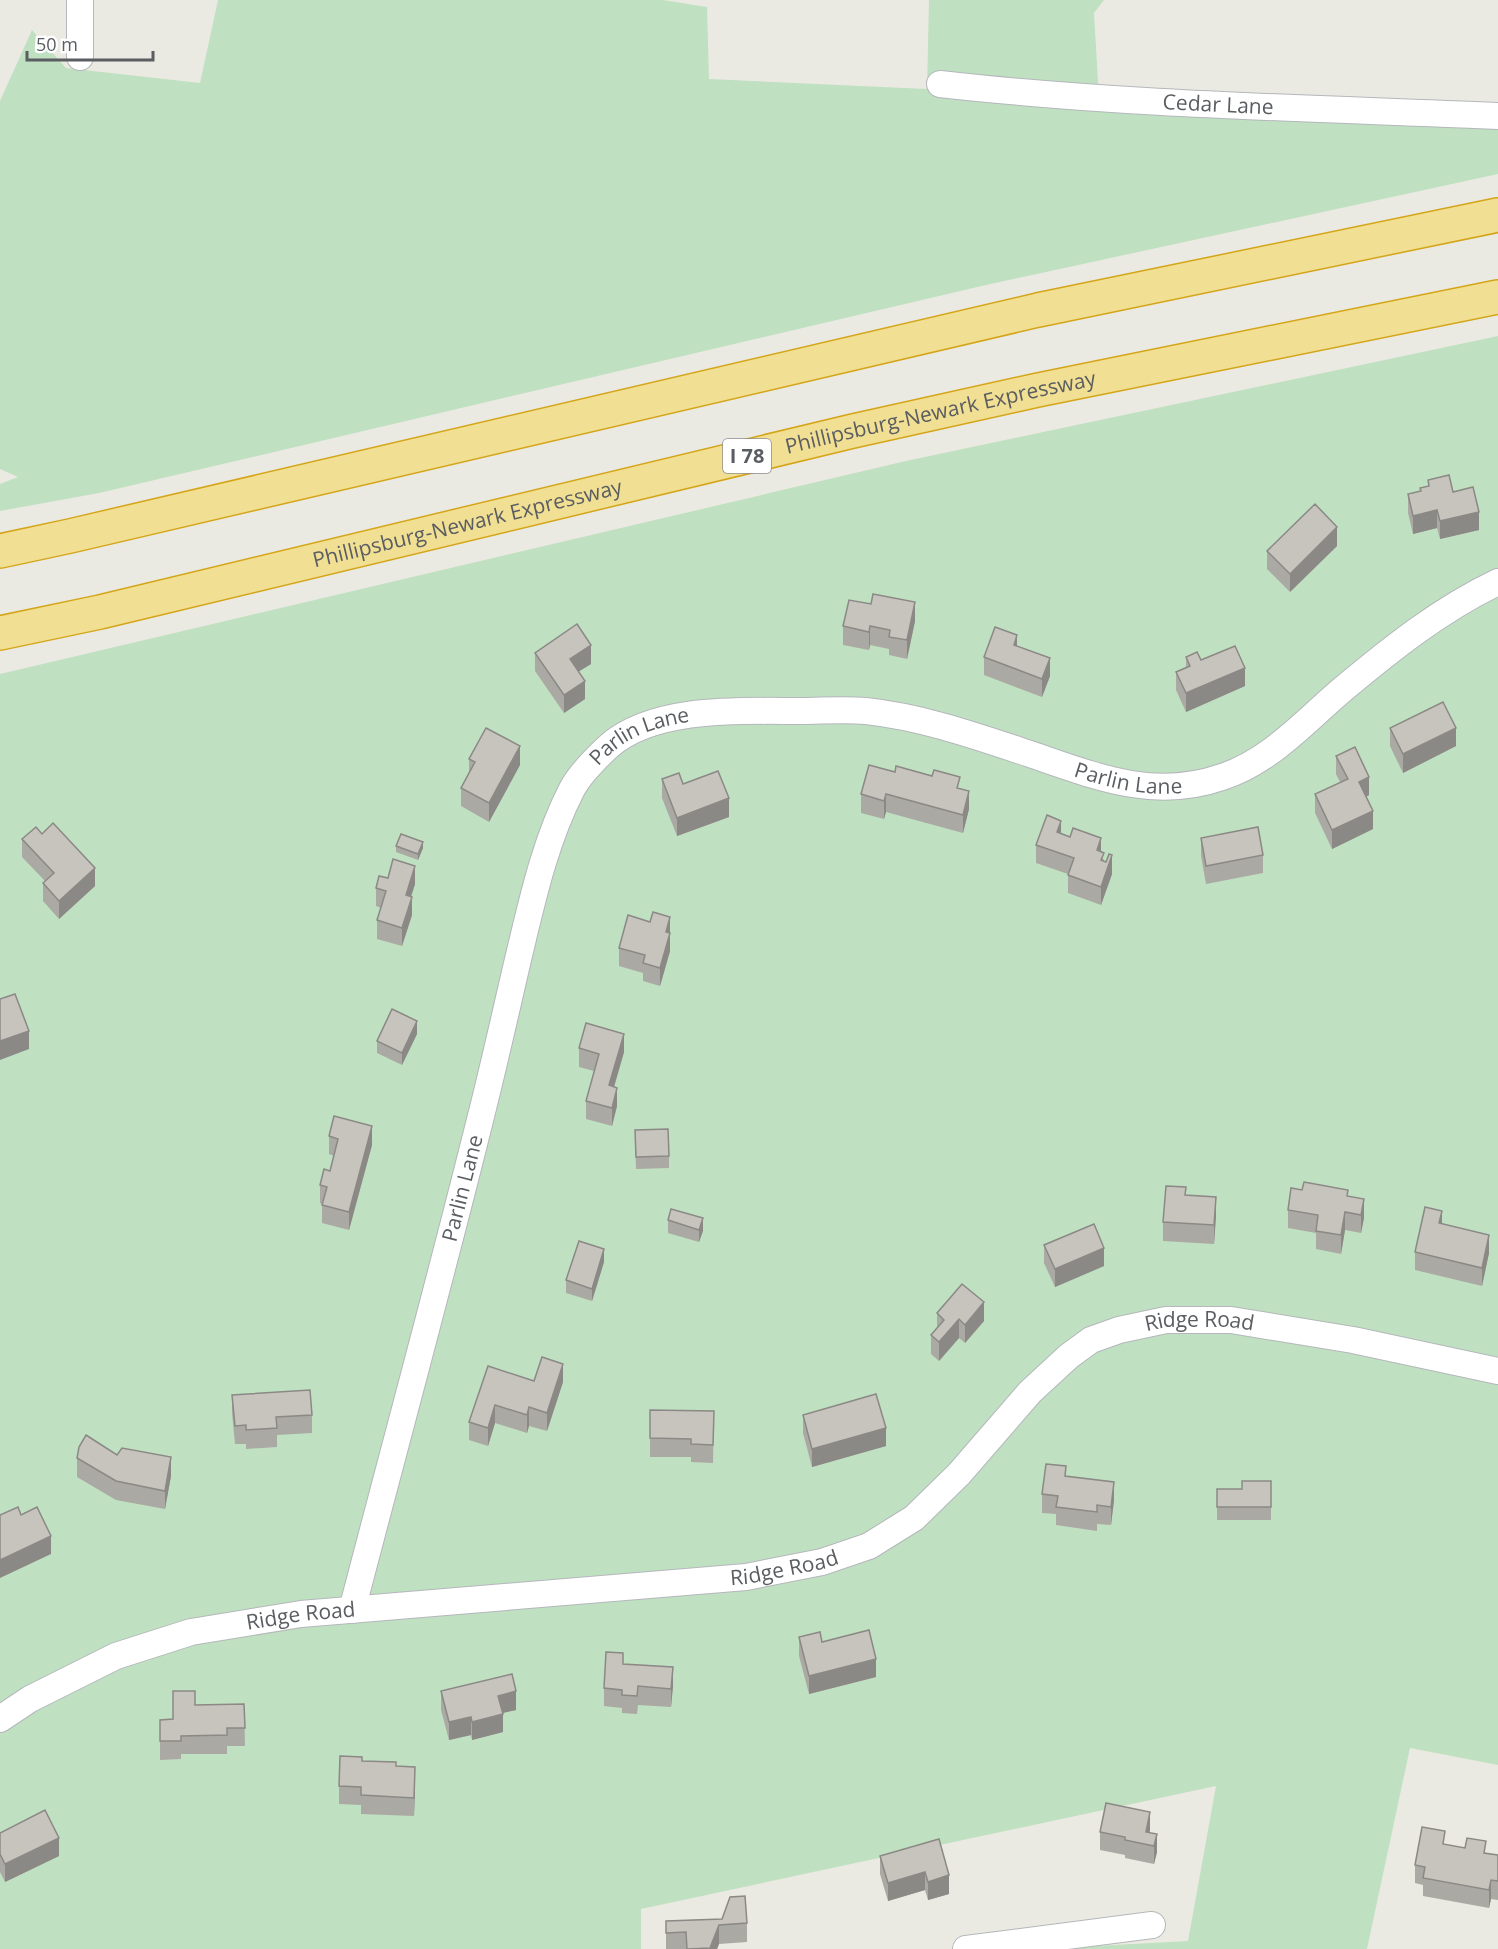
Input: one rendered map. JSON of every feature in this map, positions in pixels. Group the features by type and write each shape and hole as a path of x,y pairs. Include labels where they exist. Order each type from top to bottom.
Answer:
{"highway":[{"path":"0,551 1038,310 1498,215"},
{"name":"Phillipsburg-Newark Expressway","path":"0,633 100,612 853,431 1038,390 1498,297"},
{"path":"0,641 100,612"}],"street":[{"path":"80,0 80,57"},
{"name":"Cedar Lane","path":"940,84 998,91 1131,101 1498,116"},
{"name":"Parlin Lane","path":"352,1610 481,1117 532,900 556,825 575,784 605,749 619,738 650,724 683,715 743,711 864,711 916,720 968,734 1117,783 1148,787 1185,786 1220,778 1255,764 1339,692 1417,630 1498,582"},
{"name":"Ridge Road","path":"0,1719 30,1699 116,1656 191,1632 301,1614 746,1577 822,1562 869,1546 914,1518 959,1474 1030,1392 1069,1356 1091,1340 1119,1330 1166,1320 1231,1320 1353,1340 1498,1371"},
{"path":"966,1949 1152,1926"}],"green space":[{"path":"218,0 663,0 707,7 709,79 927,89 929,0 1104,0 1094,13 1099,98 1498,104 1498,174 986,285 99,493 0,511 0,484 18,477 0,469 0,101 32,30 66,68 200,83"},
{"path":"1498,336 1498,1765 1410,1748 1367,1949 1040,1949 1188,1941 1216,1786 641,1909 641,1949 0,1949 0,674 906,461"}],"building":[{"path":"1449,475 1453,492 1473,487 1479,512 1440,521 1437,510 1413,516 1408,494 1421,491 1420,488 1429,486 1428,480"},
{"path":"1315,504 1337,527 1290,574 1267,551"},
{"path":"873,594 915,602 907,640 889,637 890,630 870,626 869,632 843,626 849,600 871,604"},
{"path":"577,624 591,645 570,659 585,681 564,695 535,653"},
{"path":"995,627 1017,635 1014,645 1050,658 1042,679 984,657"},
{"path":"1235,646 1245,668 1186,693 1176,672 1190,666 1186,657 1197,652 1201,660"},
{"path":"1443,702 1456,728 1403,754 1390,728"},
{"path":"486,728 520,746 489,803 461,788 475,762 469,759"},
{"path":"1355,747 1369,777 1359,782 1373,811 1332,830 1315,794 1348,779 1336,756"},
{"path":"869,765 895,772 896,766 932,776 934,770 960,777 957,788 969,791 963,815 886,794 884,801 861,794"},
{"path":"718,771 729,798 677,818 662,779 679,773 683,784"},
{"path":"1047,815 1061,821 1057,832 1070,837 1073,828 1101,838 1097,850 1104,853 1101,860 1106,862 1109,854 1112,855 1101,887 1068,875 1074,858 1036,845"},
{"path":"53,823 95,868 59,901 43,883 54,873 22,839 36,827 42,834"},
{"path":"1258,827 1263,855 1206,866 1201,838"},
{"path":"401,834 423,842 418,854 396,846"},
{"path":"393,859 415,866 406,895 412,897 402,928 377,920 386,891 376,888 379,876 388,878"},
{"path":"653,912 670,917 666,932 670,933 660,968 643,963 645,955 619,948 628,915 650,922"},
{"path":"15,994 29,1031 0,1041 0,999"},
{"path":"392,1009 417,1021 402,1053 377,1041"},
{"path":"586,1023 624,1034 609,1085 617,1088 612,1108 586,1101 599,1054 579,1048"},
{"path":"334,1116 372,1126 349,1212 322,1205 327,1187 320,1185 324,1169 330,1171 338,1139 329,1136"},
{"path":"668,1129 669,1156 636,1157 635,1130"},
{"path":"1304,1182 1348,1190 1347,1196 1364,1199 1361,1215 1345,1212 1341,1235 1316,1231 1318,1215 1288,1210 1291,1188 1302,1190"},
{"path":"1166,1186 1186,1187 1185,1195 1216,1197 1214,1225 1163,1222"},
{"path":"1425,1207 1442,1211 1439,1223 1489,1235 1482,1268 1415,1252"},
{"path":"671,1209 703,1218 699,1230 668,1220"},
{"path":"1094,1224 1104,1248 1055,1269 1044,1245"},
{"path":"579,1241 604,1249 592,1289 566,1280"},
{"path":"962,1284 984,1302 965,1325 959,1319 939,1342 931,1335 944,1320 937,1313"},
{"path":"542,1357 563,1364 547,1413 529,1407 527,1415 495,1405 488,1428 469,1422 488,1366 534,1381"},
{"path":"310,1390 312,1415 276,1417 277,1428 246,1430 246,1425 235,1426 232,1395"},
{"path":"876,1394 886,1428 812,1449 803,1415"},
{"path":"650,1410 714,1411 713,1445 691,1444 691,1439 650,1438"},
{"path":"86,1435 117,1455 122,1448 171,1457 165,1491 116,1481 77,1458 79,1447"},
{"path":"1046,1464 1066,1466 1065,1476 1114,1482 1111,1507 1097,1505 1097,1512 1056,1507 1058,1496 1042,1494"},
{"path":"1242,1481 1271,1481 1271,1507 1217,1507 1217,1489 1242,1489"},
{"path":"18,1507 21,1515 37,1507 51,1536 0,1560 0,1515"},
{"path":"869,1630 876,1659 809,1676 799,1637 820,1632 822,1642"},
{"path":"606,1652 623,1653 623,1664 673,1667 671,1689 638,1686 637,1696 622,1695 622,1690 604,1688"},
{"path":"512,1674 516,1691 498,1696 503,1714 472,1722 471,1717 449,1722 441,1691"},
{"path":"173,1691 195,1691 195,1705 244,1704 245,1728 227,1728 227,1735 181,1736 181,1741 160,1741 160,1720 173,1719"},
{"path":"340,1756 362,1757 362,1761 396,1762 396,1766 415,1767 414,1798 361,1795 361,1787 339,1786"},
{"path":"1106,1803 1150,1812 1146,1832 1157,1834 1154,1846 1100,1832"},
{"path":"45,1810 59,1838 5,1864 0,1854 0,1833"},
{"path":"1422,1827 1445,1831 1443,1844 1465,1848 1467,1838 1486,1841 1484,1853 1498,1855 1498,1881 1491,1880 1489,1890 1423,1878 1425,1867 1415,1865"},
{"path":"939,1839 949,1875 928,1882 925,1872 888,1883 880,1856"},
{"path":"745,1896 747,1923 719,1925 710,1948 687,1949 686,1932 666,1933 666,1921 722,1919 730,1897"}]}
